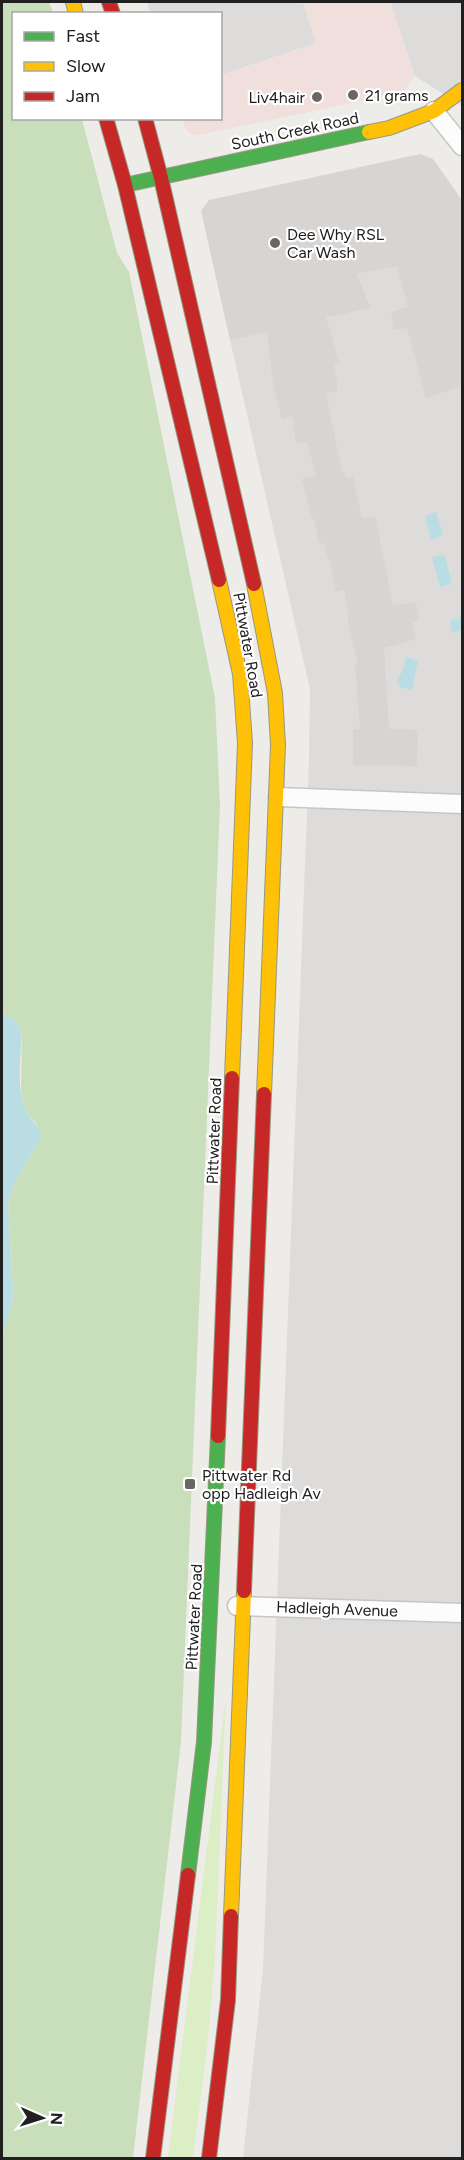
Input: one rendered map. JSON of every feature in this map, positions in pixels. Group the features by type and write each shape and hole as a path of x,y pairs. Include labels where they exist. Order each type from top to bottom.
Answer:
{"main road":[{"name":"South Creek Road","path":"125,185 389,128 434,111 462,90"},
{"name":"Pittwater Road","path":"107,120 125,185 226,607 240,674 245,743 204,1742 153,2158"},
{"name":"Pittwater Road","path":"146,120 252,571 275,693 279,745 228,2000 209,2158"}],"street":[{"path":"434,111 462,146"},
{"path":"278,796 462,804"},
{"name":"Hadleigh Avenue","path":"211,1605 462,1613"}],"shaded area":[{"path":"147,2 303,2 316,43 222,75 222,12 150,12"},
{"path":"303,2 390,2 415,76 403,92 195,136 186,130 182,120 222,120 222,75 316,43"},
{"path":"390,2 462,2 462,106 415,76"},
{"path":"462,251 462,2158 243,2158 263,1969 310,689 230,340 371,308 357,274"}],"green space":[{"path":"2,2 49,2 53,12 12,12 12,120 82,120 117,253 129,272 215,698 220,805 181,1742 133,2158 2,2158 2,1336 13,1296 8,1201 14,1184 41,1137 36,1123 26,1112 21,1094 22,1031 16,1022 2,1014"},
{"path":"226,1696 215,1958 207,2049 193,2158 168,2158"}],"water":[{"path":"436,512 443,535 431,540 425,516"},
{"path":"445,555 452,584 440,587 432,557"},
{"path":"462,614 462,630 452,633 450,622 454,619 458,620"},
{"path":"406,657 418,661 412,690 400,687 397,680 403,670"},
{"path":"2,1014 16,1022 22,1031 20,1070 22,1099 41,1137 14,1184 8,1201 13,1296 2,1336"}],"building":[{"path":"420,154 433,159 462,200 462,386 426,398 407,328 394,330 391,312 408,307 397,266 357,274 371,308 326,318 339,362 334,363 338,391 326,393 342,472 346,478 353,477 362,519 375,516 393,605 416,602 419,620 412,623 416,639 384,648 389,729 418,730 417,766 353,765 353,729 360,729 355,664 358,664 348,622 349,615 344,590 336,592 330,559 328,559 324,543 319,543 302,479 316,476 307,442 296,444 292,416 282,419 273,384 267,332 230,340 201,211 209,200"}],"traffic: fast":[{"path":"125,185 369,132"},
{"path":"188,1875 204,1742 218,1436"}],"traffic: slow":[{"path":"73,2 76,12"},
{"path":"369,132 389,128 434,111 462,90"},
{"path":"219,580 240,674 245,743 232,1078"},
{"path":"254,584 275,693 278,745 264,1094"},
{"path":"231,1916 244,1591"}],"traffic: jam":[{"path":"109,2 112,12"},
{"path":"107,120 125,185 219,580"},
{"path":"146,120 161,178 254,584"},
{"path":"218,1436 232,1078"},
{"path":"244,1591 264,1094"},
{"path":"153,2158 188,1875"},
{"path":"209,2158 228,2000 231,1916"}],"place":[{"name":"21 grams","path":"353,95"},
{"name":"Liv4hair","path":"317,97"},
{"name":"Dee Why RSL Car Wash","path":"275,243"},
{"name":"Pittwater Rd opp Hadleigh Av","path":"190,1484"}]}
